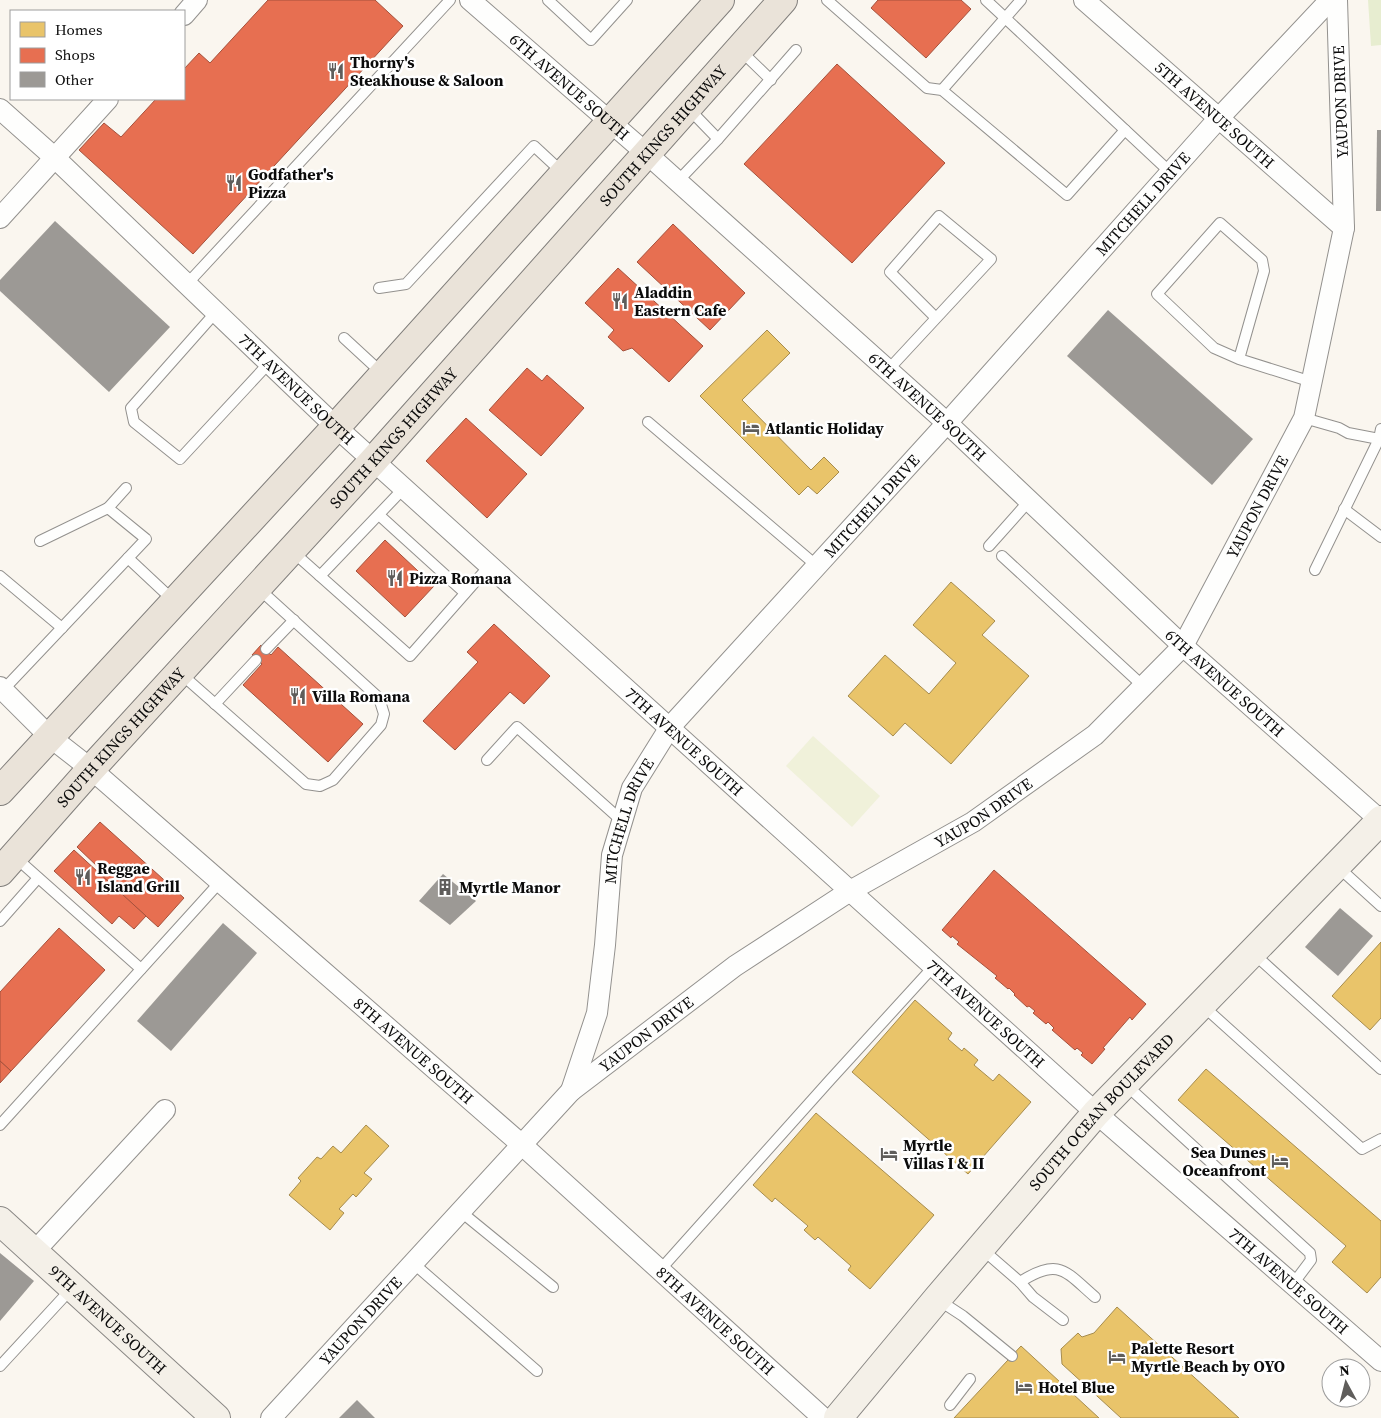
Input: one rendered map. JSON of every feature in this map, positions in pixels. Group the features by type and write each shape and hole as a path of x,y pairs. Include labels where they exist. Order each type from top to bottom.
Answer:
{"main road":[{"path":"0,791 336,427 720,0"},
{"name":"SOUTH KINGS HIGHWAY","path":"7,864 374,460 783,0"},
{"name":"SOUTH OCEAN BOULEVARD","path":"838,1418 937,1298 981,1249 1096,1112 1381,820"},
{"name":"9TH AVENUE SOUTH","path":"0,1221 216,1418"}],"street":[{"path":"185,13 197,0"},
{"name":"6TH AVENUE SOUTH","path":"470,0 646,153 947,423 1184,646 1381,820"},
{"name":"5TH AVENUE SOUTH","path":"1084,0 1344,228"},
{"name":"MITCHELL DRIVE","path":"571,1091 597,1013 605,945 612,855 632,788 670,727 947,423 1219,118 1330,0"},
{"name":"YAUPON DRIVE","path":"271,1418 571,1091 735,966 850,891 973,822 1095,734 1184,646 1304,418 1344,228 1337,0"},
{"path":"0,218 107,100"},
{"name":"7TH AVENUE SOUTH","path":"0,109 54,158 336,427 1096,1112 1381,1361"},
{"name":"8TH AVENUE SOUTH","path":"1,689 50,736 521,1144 823,1418"},
{"path":"34,1252 165,1110"}],"lane":[{"path":"187,284 450,0"},
{"path":"548,0 591,40 627,0"},
{"path":"827,0 927,88 942,90 1067,195 1125,130"},
{"path":"986,0 1171,172"},
{"path":"942,90 1021,0"},
{"path":"740,49 771,80"},
{"path":"678,182 796,50"},
{"path":"688,107 718,139"},
{"path":"379,288 406,284 534,146 564,174"},
{"path":"888,370 991,259 939,216 890,272 936,318"},
{"path":"1239,359 1264,271 1262,260 1220,223 1157,294 1214,348 1239,359 1312,382"},
{"path":"216,312 131,408 134,422 180,459 269,363"},
{"path":"344,338 383,375"},
{"path":"1304,418 1339,428 1348,433 1380,434 1315,570"},
{"path":"648,422 817,566"},
{"path":"40,541 108,508 126,488"},
{"path":"320,576 404,488"},
{"path":"989,546 1029,501"},
{"path":"1,689 146,539 108,508"},
{"path":"1344,509 1381,537"},
{"path":"378,515 465,592"},
{"path":"291,551 410,656 490,565"},
{"path":"1002,556 1144,686"},
{"path":"128,558 175,602"},
{"path":"0,576 62,628"},
{"path":"180,673 306,784 320,786 332,780 381,725 384,714 379,698 258,587"},
{"path":"266,650 294,620"},
{"path":"215,704 256,660"},
{"path":"487,760 517,727 622,821"},
{"path":"7,864 38,878 141,969"},
{"path":"1337,865 1381,906"},
{"path":"0,920 38,878"},
{"path":"0,1125 220,882"},
{"path":"1252,953 1381,1069"},
{"path":"660,1270 934,966"},
{"path":"1201,1004 1362,1149 1381,1139"},
{"path":"1124,1084 1310,1253 1311,1260 1292,1284"},
{"path":"460,1211 553,1287"},
{"path":"981,1249 1020,1282 1032,1297 1063,1320"},
{"path":"413,1263 538,1371"},
{"path":"1020,1282 1036,1272 1063,1269 1095,1297"},
{"path":"0,1366 72,1287"},
{"path":"937,1298 963,1316 1012,1356"},
{"path":"950,1404 970,1379"}],"green space":[{"path":"1368,0 1381,0 1381,45 1371,46"},
{"path":"813,736 880,796 852,827 786,766"}],"building: Homes":[{"name":"Atlantic Holiday","path":"767,330 790,353 742,400 811,470 824,457 839,472 817,494 808,486 799,495 700,396"},
{"path":"951,582 995,621 982,635 1029,676 951,764 905,723 893,736 848,696 885,655 929,694 956,663 913,625"},
{"path":"1381,942 1381,1018 1370,1030 1332,996"},
{"path":"915,1000 952,1033 948,1039 962,1051 964,1048 978,1060 974,1065 993,1081 999,1074 1031,1102 968,1174 852,1072"},
{"name":"Sea Dunes Oceanfront","path":"1206,1069 1381,1221 1381,1277 1367,1293 1332,1262 1346,1246 1178,1100"},
{"path":"816,1113 934,1215 870,1289 848,1270 851,1266 818,1237 815,1240 804,1230 808,1226 775,1198 772,1202 753,1185"},
{"path":"366,1125 389,1146 364,1173 372,1179 356,1197 353,1194 339,1209 344,1213 330,1230 289,1195 301,1181 298,1178 317,1157 321,1159 333,1146 341,1153"},
{"name":"Palette Resort Myrtle Beach by OYO","path":"1117,1307 1239,1418 1121,1418 1062,1364 1061,1349 1078,1333 1082,1337 1094,1333"},
{"name":"Hotel Blue","path":"1021,1346 1099,1418 954,1418"}],"building: Shops":[{"path":"268,0 375,0 403,26 193,254 79,150 104,123 121,137 155,100 185,100 185,68 199,53 210,63"},
{"path":"878,0 961,0 971,9 926,58 871,8"},
{"path":"837,64 945,163 852,263 744,164"},
{"path":"673,224 745,293 710,330 637,262"},
{"path":"618,268 703,346 669,382 632,348 623,351 608,337 614,330 585,303"},
{"path":"527,368 542,381 547,375 584,408 541,456 489,410"},
{"path":"466,418 527,474 487,518 426,461"},
{"name":"Pizza Romana","path":"385,540 434,586 405,617 356,571"},
{"path":"494,624 550,676 524,704 510,692 455,750 423,721 478,662 467,652"},
{"path":"261,645 271,655 278,647 363,724 328,762 243,685 262,664 252,655"},
{"path":"100,822 184,898 158,927 96,871 99,868 77,847"},
{"path":"74,850 146,916 134,929 119,916 112,924 54,871"},
{"path":"994,870 1146,1004 1132,1020 1130,1017 1103,1048 1105,1049 1092,1064 1081,1055 1083,1053 1077,1048 1075,1050 1052,1030 1054,1028 1048,1022 1046,1024 1033,1013 1035,1011 1029,1006 1027,1007 1009,988 995,978 997,976 957,944 959,942 942,930"},
{"path":"59,928 105,970 11,1071 0,1061 0,992"},
{"path":"0,1061 11,1071 0,1083"}],"building: Other":[{"path":"1377,130 1381,130 1381,211 1376,211"},
{"path":"55,221 170,327 109,392 0,291 0,280"},
{"path":"1108,310 1253,439 1212,485 1067,356"},
{"name":"Myrtle Manor","path":"443,874 476,901 450,925 419,901"},
{"path":"1340,908 1373,936 1338,976 1305,947"},
{"path":"223,923 257,953 171,1051 137,1021"},
{"path":"0,1253 34,1281 0,1321"},
{"path":"357,1400 375,1418 339,1418"}],"place":[{"name":"Thorny's Steakhouse & Saloon","path":"336,71"},
{"name":"Godfather's Pizza","path":"234,183"},
{"name":"Aladdin Eastern Cafe","path":"620,301"},
{"name":"Atlantic Holiday","path":"751,428"},
{"name":"Pizza Romana","path":"395,578"},
{"name":"Villa Romana","path":"298,696"},
{"name":"Reggae Island Grill","path":"83,877"},
{"name":"Myrtle Manor","path":"445,887"},
{"name":"Myrtle Villas I & II","path":"889,1154"},
{"name":"Sea Dunes Oceanfront","path":"1280,1161"},
{"name":"Palette Resort Myrtle Beach by OYO","path":"1117,1357"},
{"name":"Hotel Blue","path":"1024,1387"}]}
